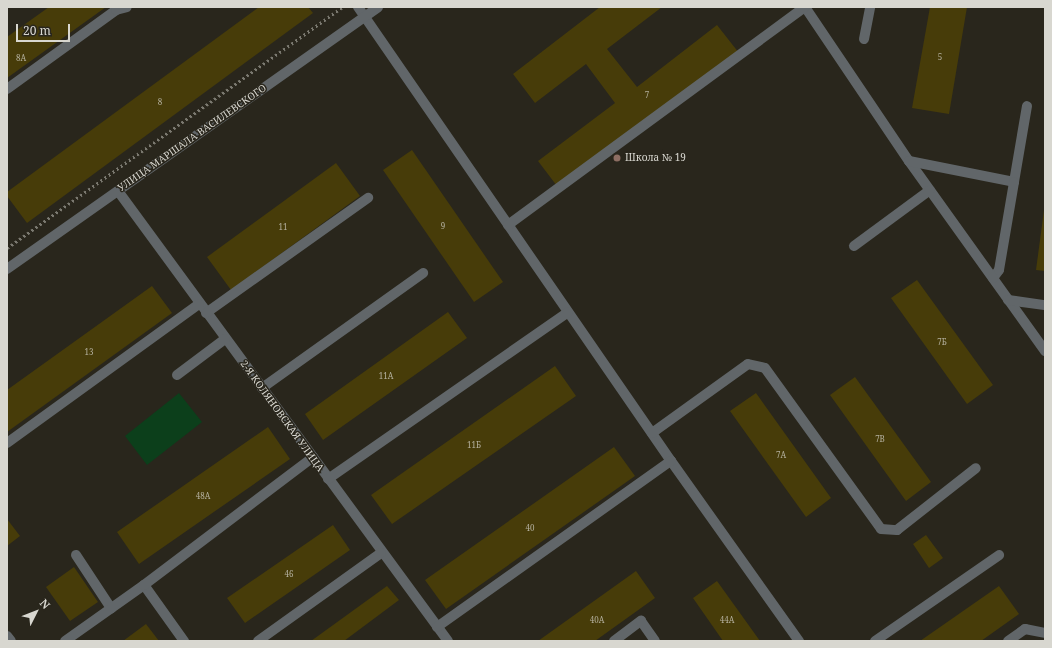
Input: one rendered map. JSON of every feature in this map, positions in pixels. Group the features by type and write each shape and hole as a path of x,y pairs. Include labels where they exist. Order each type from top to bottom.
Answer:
{"street":[{"path":"7,89 116,10 127,7"},
{"path":"358,7 671,461 799,641"},
{"name":"УЛИЦА МАРШАЛА ВАСИЛЕВСКОГО","path":"9,263 118,191 378,7"},
{"path":"508,225 805,7 909,161 1045,351"},
{"path":"864,39 870,7"},
{"path":"993,278 999,270 1027,106"},
{"path":"909,161 1014,182"},
{"path":"854,246 930,190"},
{"name":"2-Я КОЛЯНОВСКАЯ УЛИЦА","path":"118,191 381,553 448,641"},
{"path":"206,313 368,198"},
{"path":"262,388 423,273"},
{"path":"1008,300 1045,305"},
{"path":"7,443 199,304"},
{"path":"328,479 568,312"},
{"path":"177,375 225,339"},
{"path":"652,433 748,364 765,368 881,529 897,530 976,468"},
{"path":"65,641 313,458"},
{"path":"437,627 671,461"},
{"path":"258,641 381,553"},
{"path":"76,555 111,608"},
{"path":"875,641 999,555"},
{"path":"144,584 184,641"},
{"path":"614,641 641,621 655,641"},
{"path":"1008,641 1025,629 1045,633"},
{"path":"7,636 11,641"}],"path":[{"path":"7,248 343,7"}],"green space":[{"path":"179,393 202,422 147,465 125,436"}],"building":[{"path":"49,7 106,7 7,78 7,37"},
{"path":"259,7 308,7 313,13 27,223 7,196 7,192"},
{"path":"600,7 662,7 607,49 637,87 717,25 739,53 560,190 538,161 615,103 586,64 535,103 513,74"},
{"path":"930,7 967,7 949,114 912,108"},
{"path":"412,150 503,282 474,302 383,170"},
{"path":"336,163 360,196 231,290 207,257"},
{"path":"1045,210 1045,271 1036,270"},
{"path":"917,280 993,385 967,404 891,298"},
{"path":"152,286 172,313 7,432 7,390"},
{"path":"448,312 467,338 323,440 305,414"},
{"path":"555,366 576,396 392,524 371,495"},
{"path":"855,377 931,482 906,501 830,395"},
{"path":"756,393 831,498 806,517 730,411"},
{"path":"268,427 290,459 139,564 117,532"},
{"path":"614,447 635,476 446,609 425,580"},
{"path":"7,519 20,536 7,546"},
{"path":"333,525 350,550 245,623 227,598"},
{"path":"926,535 943,558 929,568 913,544"},
{"path":"74,567 98,602 70,621 46,587"},
{"path":"636,571 655,598 595,641 538,641"},
{"path":"717,581 760,641 723,641 693,598"},
{"path":"387,586 399,600 344,641 311,641"},
{"path":"999,586 1019,614 981,641 920,641"},
{"path":"146,624 159,641 123,641"}],"place":[{"name":"Школа № 19","path":"617,158"}]}
